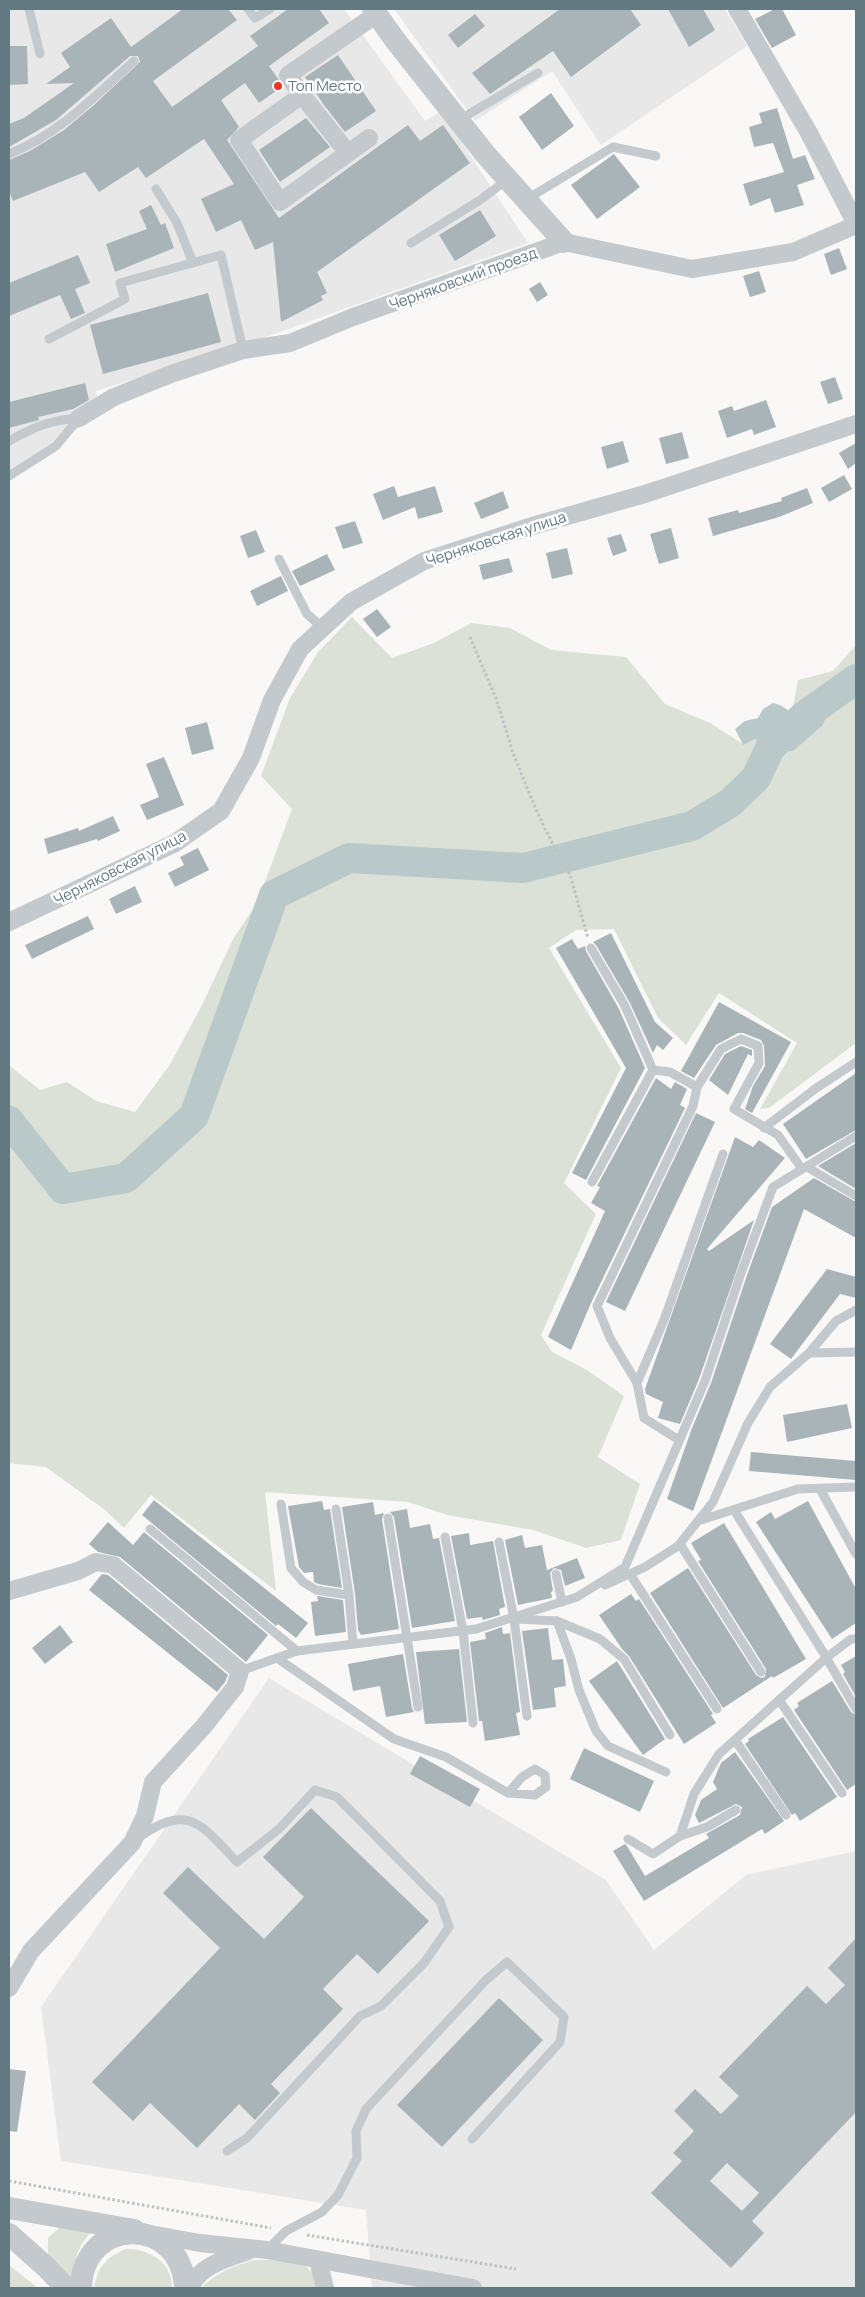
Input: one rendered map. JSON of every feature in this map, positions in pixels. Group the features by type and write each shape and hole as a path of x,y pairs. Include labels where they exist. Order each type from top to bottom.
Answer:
{"street":[{"path":"348,152 288,75 375,11 395,40 459,121 564,242 692,269 793,252 856,224 809,133 737,9"},
{"path":"302,95 239,140 280,202 369,138"},
{"name":"Черняковский проезд","path":"79,418 114,397 171,374 243,350 290,343 354,317 564,242"},
{"name":"Черняковская улица","path":"9,922 176,843 221,811 251,758 272,700 300,649 351,602 424,562 532,526 645,494 856,424"},
{"path":"9,1591 78,1571 96,1562 114,1565 240,1672 235,1687 153,1782 145,1816 132,1843 31,1951 9,1988"},
{"path":"9,2208 115,2226 144,2233 260,2249 473,2288"},
{"path":"81,2288 86,2263 100,2245 121,2234 144,2233 161,2242 174,2254 182,2270 184,2288"},
{"path":"9,2234 36,2257 66,2288"},
{"path":"190,2288 199,2275 215,2264 260,2249"},
{"path":"318,2260 325,2288"}],"lane":[{"path":"29,9 40,54"},
{"path":"248,9 255,18 270,9"},
{"path":"9,154 38,140 77,113 134,61"},
{"path":"459,121 538,73"},
{"path":"527,198 613,147 656,156"},
{"path":"411,243 480,200 508,179"},
{"path":"156,188 178,223 193,263"},
{"path":"49,339 125,299 120,283 221,255 243,350"},
{"path":"9,441 35,426 79,418"},
{"path":"9,476 56,446 79,418"},
{"path":"279,559 307,614 323,628"},
{"path":"591,948 624,1006 653,1070"},
{"path":"679,1440 644,1418 637,1383 610,1338 597,1306 693,1106 697,1087 721,1050 741,1039 758,1046 759,1063 734,1109 778,1135 804,1168 856,1196"},
{"path":"764,1128 814,1089 856,1062"},
{"path":"653,1070 670,1072 697,1087"},
{"path":"592,1182 653,1070"},
{"path":"577,1597 625,1567 705,1381 772,1187 856,1136"},
{"path":"637,1383 664,1320 723,1154"},
{"path":"240,1672 297,1651 476,1629 577,1597 645,1567 680,1544 712,1502 748,1423 770,1387 809,1353 836,1320 856,1310"},
{"path":"809,1353 856,1352"},
{"path":"698,1521 798,1489 856,1487"},
{"path":"820,1489 856,1554"},
{"path":"281,1504 291,1568 303,1582 316,1590 349,1595"},
{"path":"336,1509 349,1595 353,1644"},
{"path":"734,1510 856,1709"},
{"path":"388,1518 418,1707"},
{"path":"150,1529 297,1651"},
{"path":"445,1536 463,1630 473,1723"},
{"path":"499,1542 514,1618 527,1716"},
{"path":"680,1544 762,1672"},
{"path":"556,1574 562,1602"},
{"path":"630,1574 717,1710"},
{"path":"514,1618 557,1621 600,1639 624,1659 670,1735"},
{"path":"557,1621 571,1659 579,1690 596,1731 608,1746 666,1772"},
{"path":"680,1836 694,1794 719,1754 826,1658 851,1639 856,1639"},
{"path":"277,1658 394,1740 446,1757 508,1793"},
{"path":"780,1701 842,1793"},
{"path":"735,1740 786,1815"},
{"path":"132,1843 156,1825 182,1819 198,1824 236,1862 279,1829 315,1790 336,1797 440,1901 449,1927 424,1963 381,2006 360,2016 248,2138 227,2151"},
{"path":"628,1839 653,1854 680,1836 707,1827 736,1810"},
{"path":"260,2249 286,2231 322,2212 338,2195 356,2158 356,2131 366,2109 486,1980 507,1962 564,2017 560,2042 472,2139"}],"path":[{"path":"470,637 497,701 513,753 532,800 545,829 570,875 591,948"},
{"path":"9,2180 286,2231 516,2269"}],"shaded area":[{"path":"9,9 344,9 425,121 441,111 528,243 272,335 96,391 100,415 9,472"},
{"path":"394,9 725,9 747,46 601,145 552,71 475,121"},
{"path":"352,617 392,658 434,643 471,623 510,628 551,650 626,657 665,704 710,723 743,744 755,739 769,748 782,751 793,751 801,725 792,712 798,680 833,671 856,645 856,1043 769,1108 760,1109 797,1043 719,993 686,1045 658,1018 614,929 576,930 549,948 621,1068 564,1183 596,1214 541,1335 552,1352 587,1370 624,1396 598,1457 640,1484 621,1540 586,1548 533,1530 447,1515 408,1502 265,1492 276,1591 151,1495 124,1528 105,1510 46,1467 9,1463 9,1065 40,1090 67,1082 96,1101 135,1112 169,1066 201,1007 233,939 257,903 292,809 261,776 290,698 318,652"},
{"path":"821,699 831,702 823,725 793,751 776,751 764,747 755,739 743,745 735,729 745,721 758,718 763,709 773,703 786,708 801,725 809,712"},
{"path":"269,1678 606,1880 654,1950 746,1875 856,1851 856,2288 372,2288 366,2210 61,2161 41,2007"},
{"path":"59,2228 93,2230 83,2242 77,2254 75,2284 48,2256 48,2238"},
{"path":"126,2249 151,2254 164,2264 171,2279 172,2288 94,2288 100,2269 108,2259"},
{"path":"255,2260 284,2261 306,2266 313,2274 317,2288 201,2288 226,2270"},
{"path":"9,2265 38,2288 9,2288"}],"building":[{"path":"183,9 228,9 237,20 153,81 172,107 258,46 250,36 288,9 319,9 329,23 269,66 283,86 259,103 245,83 221,100 239,127 227,140 279,218 408,125 420,141 443,125 470,163 317,272 327,293 321,296 323,300 281,322 273,242 255,250 241,220 216,232 201,199 234,184 204,139 146,178 138,167 99,192 85,172 13,201 9,191 9,160 30,151 64,130 140,62 138,56 130,56 56,120 9,147 9,124 24,118 74,83 46,84 70,67 61,53 111,18 131,47"},
{"path":"560,9 630,9 641,25 571,77 553,51 490,94 472,73"},
{"path":"668,9 703,9 715,30 689,47"},
{"path":"775,9 782,9 796,35 772,48 755,19"},
{"path":"475,14 485,26 458,48 448,35"},
{"path":"9,46 27,46 28,84 9,85"},
{"path":"338,55 376,111 345,132 305,77"},
{"path":"551,93 574,126 542,150 519,117"},
{"path":"777,108 793,159 805,155 815,179 797,185 804,205 775,213 770,198 750,206 743,184 784,172 773,143 754,147 749,127 762,123 759,113"},
{"path":"306,118 330,147 280,182 259,150"},
{"path":"614,154 640,187 597,219 571,185"},
{"path":"151,205 161,225 165,223 174,248 115,272 106,244 147,229 139,211"},
{"path":"480,210 496,236 455,261 439,235"},
{"path":"839,248 847,269 831,275 824,254"},
{"path":"78,255 90,283 75,289 85,313 71,319 60,295 9,316 9,283"},
{"path":"759,271 766,292 750,297 743,276"},
{"path":"540,282 548,295 537,302 529,289"},
{"path":"208,293 221,342 103,374 90,325"},
{"path":"835,377 843,399 828,404 820,382"},
{"path":"85,383 89,400 73,409 38,417 39,420 9,428 9,402"},
{"path":"766,400 776,427 754,435 752,429 727,438 718,411 732,406 734,411"},
{"path":"682,432 689,458 666,464 659,438"},
{"path":"623,441 629,462 607,469 601,447"},
{"path":"856,443 856,463 848,469 839,453"},
{"path":"844,475 852,489 829,502 821,488"},
{"path":"394,486 398,497 435,486 443,512 418,519 415,507 383,520 373,494"},
{"path":"807,488 813,503 779,517 713,536 708,518 738,510 739,513 782,501 781,498"},
{"path":"503,491 509,508 481,519 474,503"},
{"path":"355,521 363,543 343,549 335,527"},
{"path":"671,528 679,558 659,564 650,534"},
{"path":"256,530 265,552 248,558 240,536"},
{"path":"621,534 627,551 613,556 607,538"},
{"path":"567,548 573,574 552,579 546,553"},
{"path":"327,554 335,570 300,586 292,571"},
{"path":"509,558 513,572 483,580 479,565"},
{"path":"281,576 288,591 257,606 250,591"},
{"path":"377,609 391,627 377,637 363,619"},
{"path":"207,722 214,749 192,755 185,728"},
{"path":"164,757 184,805 147,820 140,805 159,797 146,764"},
{"path":"113,816 120,831 98,841 97,839 48,854 44,839 78,828 79,831"},
{"path":"198,848 209,870 175,887 168,873 184,865 180,857"},
{"path":"135,886 142,902 116,914 109,899"},
{"path":"88,916 94,929 32,959 25,945"},
{"path":"611,933 655,1022 673,1038 663,1050 657,1045 653,1053 630,1003 593,942"},
{"path":"572,939 578,949 585,946 619,1009 645,1068 586,1180 572,1173 626,1068 556,948"},
{"path":"719,1002 791,1042 752,1113 745,1109 753,1086 765,1066 764,1046 761,1040 738,1033 716,1045 694,1078 681,1071"},
{"path":"741,1046 752,1050 752,1056 748,1054 728,1095 709,1080 725,1054"},
{"path":"856,1073 856,1130 806,1159 783,1124"},
{"path":"656,1078 671,1089 675,1082 687,1089 680,1105 685,1108 591,1303 571,1350 548,1337 605,1211 591,1203 600,1187 597,1186"},
{"path":"696,1113 715,1122 625,1311 606,1302"},
{"path":"735,1137 753,1147 759,1140 785,1158 707,1249 709,1251 754,1220 699,1379 680,1424 658,1418 663,1402 646,1394 645,1389"},
{"path":"856,1143 856,1189 818,1166"},
{"path":"814,1178 856,1202 856,1238 804,1209 693,1511 667,1499 692,1428 711,1383 747,1275 772,1207"},
{"path":"827,1269 856,1277 856,1298 840,1294 791,1359 770,1344"},
{"path":"847,1404 852,1428 787,1442 783,1415"},
{"path":"751,1452 856,1461 856,1480 749,1471"},
{"path":"154,1500 308,1623 296,1638 278,1624 276,1626 142,1515"},
{"path":"322,1501 324,1510 330,1509 342,1588 318,1584 314,1582 313,1572 304,1573 299,1567 288,1506"},
{"path":"808,1501 856,1589 856,1623 832,1639 756,1522 771,1512 775,1519"},
{"path":"373,1502 375,1515 384,1513 382,1519 399,1629 361,1635 358,1630 355,1594 342,1507"},
{"path":"407,1509 410,1528 430,1524 433,1539 439,1538 455,1621 412,1628 394,1517 390,1512"},
{"path":"108,1522 133,1545 144,1532 268,1635 246,1662 120,1557 98,1552 89,1544"},
{"path":"724,1523 806,1659 773,1678 772,1676 723,1708 650,1593 688,1568 756,1675 761,1678 765,1677 766,1669 698,1561 701,1560 691,1543"},
{"path":"469,1533 470,1545 493,1541 505,1607 499,1609 500,1615 483,1620 482,1617 467,1619 451,1536"},
{"path":"522,1535 525,1548 542,1545 547,1570 577,1558 585,1578 565,1586 561,1570 554,1568 550,1573 553,1591 551,1592 552,1598 518,1605 505,1540"},
{"path":"102,1574 108,1575 228,1675 217,1692 89,1590"},
{"path":"631,1594 636,1601 639,1599 713,1714 711,1715 716,1723 684,1744 629,1656 622,1649 599,1615"},
{"path":"317,1596 343,1600 346,1632 315,1636 311,1602 318,1601"},
{"path":"60,1625 73,1642 45,1664 32,1648"},
{"path":"502,1627 503,1634 510,1633 520,1712 516,1713 520,1735 485,1741 482,1721 479,1721 470,1642 486,1639 485,1633"},
{"path":"548,1628 552,1660 563,1659 566,1686 554,1688 556,1707 533,1710 522,1631"},
{"path":"459,1649 467,1722 425,1724 416,1652"},
{"path":"403,1654 414,1712 386,1717 380,1686 353,1691 348,1664"},
{"path":"856,1656 856,1697 843,1674 845,1672 841,1665"},
{"path":"617,1661 665,1739 643,1755 589,1681"},
{"path":"832,1681 851,1712 856,1715 856,1784 847,1790 794,1710 799,1706 797,1703"},
{"path":"783,1717 837,1797 800,1821 795,1813 792,1815 745,1744 749,1741 748,1739"},
{"path":"584,1748 654,1781 640,1812 570,1779"},
{"path":"735,1752 784,1821 765,1834 762,1829 644,1901 613,1851 625,1844 645,1876 709,1838 706,1834 740,1815 742,1807 736,1804 699,1823 695,1815 701,1800 717,1789 713,1782 721,1763"},
{"path":"420,1756 480,1789 470,1807 410,1774"},
{"path":"311,1808 429,1921 378,1974 357,1954 323,1989 343,2009 271,2084 280,2093 255,2120 239,2104 197,2148 150,2103 133,2121 92,2082 220,1948 163,1893 188,1867 264,1939 304,1897 263,1857"},
{"path":"856,1938 856,2112 752,2221 764,2233 731,2268 651,2193 682,2161 673,2153 694,2131 674,2111 695,2089 721,2114 739,2096 719,2077 807,1986 826,2004 845,1985 828,1968","holes":["727,2163 759,2193 742,2211 710,2181"]},
{"path":"499,1998 543,2040 442,2147 397,2105"},
{"path":"9,2069 26,2071 17,2132 9,2131"}],"waterway":[{"path":"9,1121 63,1189 126,1178 194,1116 274,895 349,858 523,868 692,826 730,803 756,778 770,748 804,716 856,679"}],"place":[{"name":"Топ Место","path":"278,86"}]}
